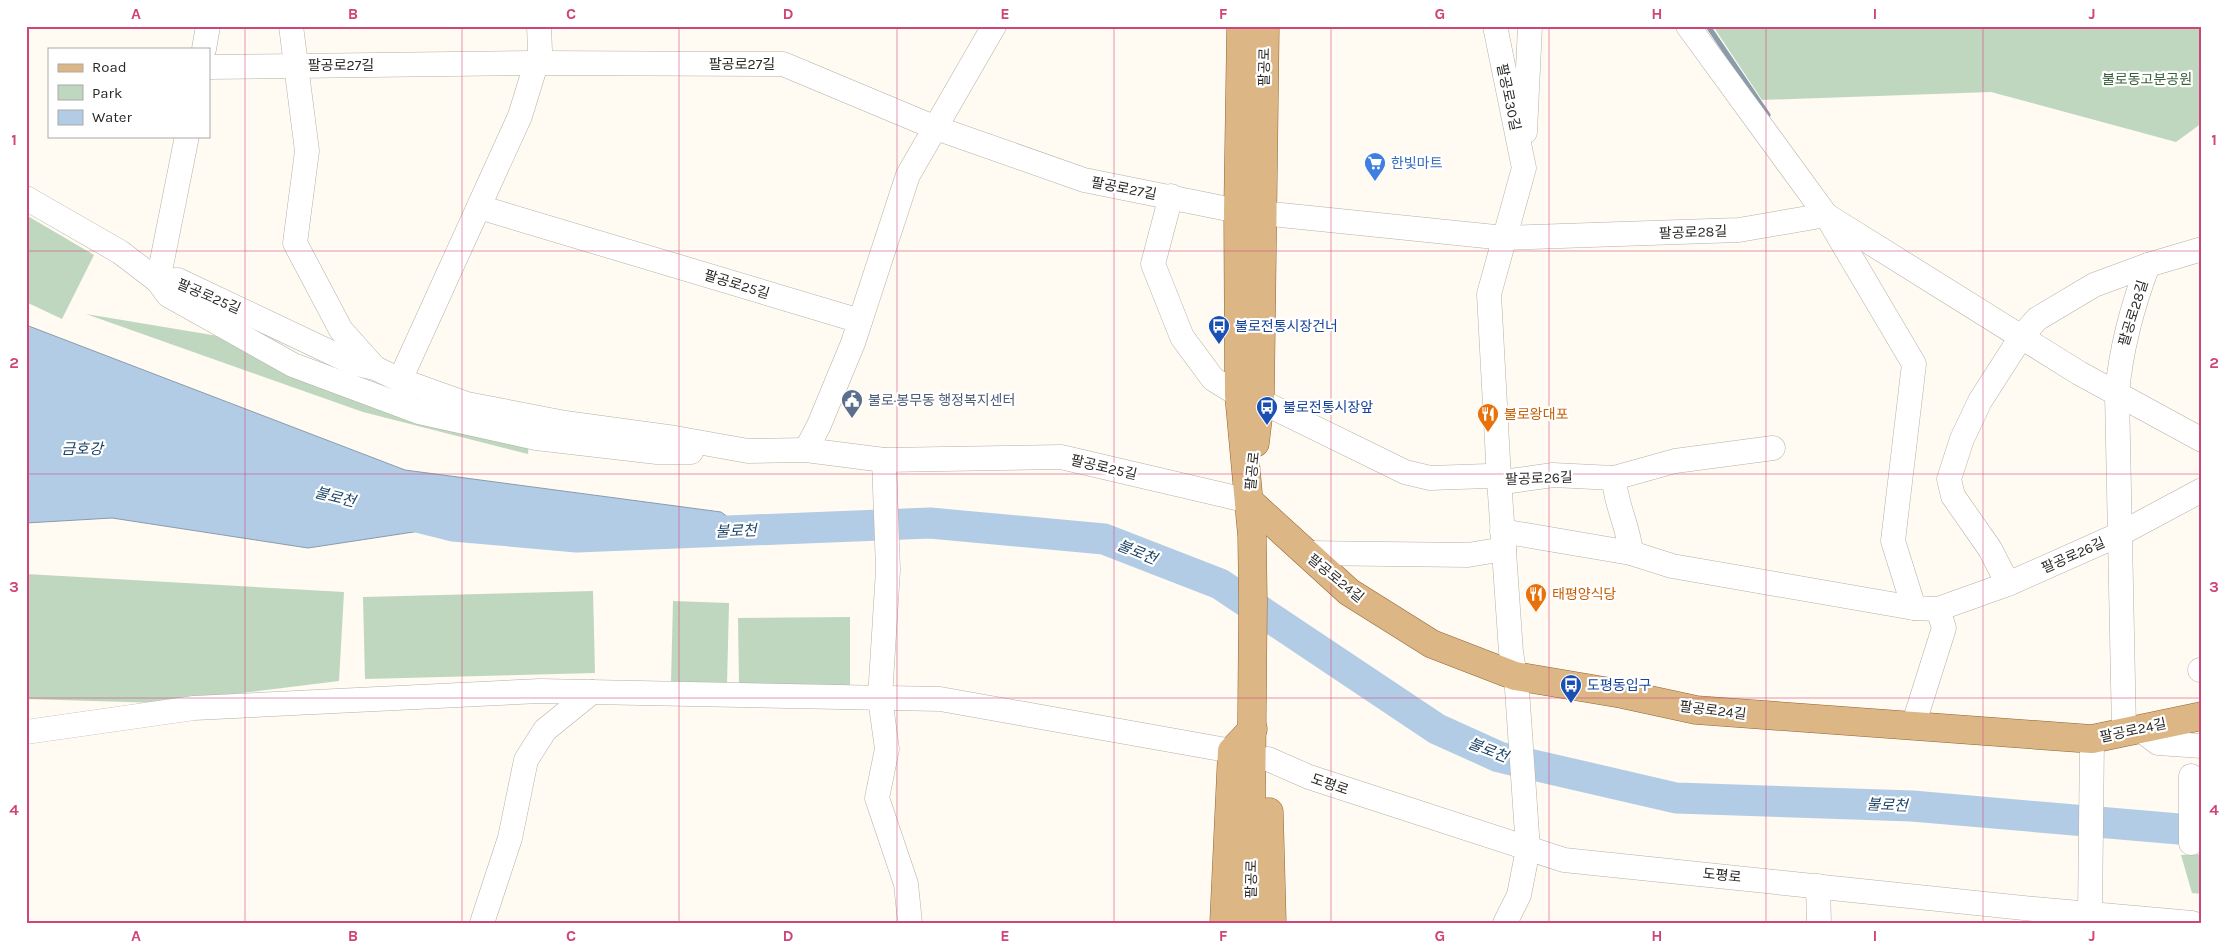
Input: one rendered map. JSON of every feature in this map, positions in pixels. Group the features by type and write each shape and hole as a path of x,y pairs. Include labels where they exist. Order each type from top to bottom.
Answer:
{"main road":[{"name":"팔공로","path":"1241,26 1250,212 1249,501 1252,536 1253,728 1250,923"},
{"name":"팔공로","path":"1250,212 1265,26"},
{"name":"팔공로24길","path":"1249,501 1349,592 1432,644 1516,683 1622,694 1696,710 2092,739 2131,729 2202,716"},
{"path":"1224,923 1232,750 1253,728 1268,759 1272,923"}],"street":[{"path":"204,48 208,26"},
{"path":"291,26 296,65"},
{"path":"400,380 520,116 540,51 539,26"},
{"path":"806,450 819,426 860,321 908,176 994,26"},
{"name":"팔공로30길","path":"1495,26 1524,168"},
{"name":"팔공로30길","path":"1499,479 1489,294 1524,168 1530,26"},
{"path":"1688,26 1826,215 1914,364 1893,541 1914,608"},
{"name":"팔공로27길","path":"210,67 536,63 783,64 936,128 1084,180 1250,212"},
{"name":"팔공로27길","path":"296,65 308,151 295,243 341,330 375,368"},
{"path":"187,138 158,281 174,298 293,365 419,412 536,438 657,452 748,451"},
{"name":"팔공로27길","path":"1171,196 1153,264 1182,337 1212,379 1249,398"},
{"name":"팔공로25길","path":"26,198 120,252 158,281 178,280 352,363 375,368 400,380 467,404 565,423 675,438 748,451 806,450 884,469 1061,457 1249,501"},
{"name":"팔공로25길","path":"479,207 860,321"},
{"name":"팔공로28길","path":"1250,212 1505,238 1739,230 1826,215"},
{"path":"1826,215 2079,373 2202,440"},
{"name":"팔공로28길","path":"2131,729 2118,535 2117,393 2120,358 2137,295 2148,265 2202,250"},
{"path":"2008,584 1990,549 1953,496 1949,479 1962,439 1980,401 2021,337 2037,320 2094,285 2148,265"},
{"name":"팔공로26길","path":"1249,398 1417,476 1430,478 1488,476 1510,481 1553,475 1614,478 1675,461 1773,448"},
{"path":"884,469 888,570 880,698 887,749 877,798 906,884 910,923"},
{"path":"1614,478 1614,492 1630,535 1631,552"},
{"path":"1499,479 1511,652 1516,683 1528,848 1519,895 1505,923"},
{"name":"팔공로26길","path":"1938,609 2008,584 2118,535 2202,490"},
{"path":"1305,552 1468,554 1503,540 1631,552 1672,566 1914,608 1938,609 1944,628 1913,726"},
{"path":"26,732 194,708 540,691 940,699 1232,750"},
{"path":"482,923 510,838 526,760 545,730 592,692"},
{"path":"2131,729 2158,743 2202,746"},
{"path":"2090,914 2092,739"},
{"name":"도평로","path":"1268,759 1310,777 1564,860 1818,886 2033,916 2090,914 2192,923"},
{"path":"2191,776 2191,843"},
{"path":"1818,886 1819,923"}],"green space":[{"name":"불로동고분공원","path":"1713,26 2202,26 2202,123 2176,142 1991,92 1762,100"},
{"path":"26,215 94,255 62,319 26,302"},
{"path":"86,314 254,342 529,439 528,454 363,412"},
{"path":"26,574 344,592 339,681 161,703 26,699"},
{"path":"593,591 595,673 365,679 363,597"},
{"path":"673,601 729,603 727,685 671,683"},
{"path":"850,617 850,685 739,686 738,618"},
{"path":"2202,854 2202,894 2192,893 2181,855"}],"water":[{"name":"금호강","path":"26,325 405,470 721,512 747,531 577,537 453,526 308,548 112,518 26,523"}],"waterway":[{"path":"1708,26 1768,115"},
{"name":"불로천","path":"413,516 453,526 577,537 930,523 1104,539 1220,584 1437,729 1499,757 1676,798 1912,806 2202,831"}],"place":[{"name":"한빛마트","path":"1375,182"},
{"name":"불로전통시장건너","path":"1219,345"},
{"name":"불로·봉무동 행정복지센터","path":"852,419"},
{"name":"불로전통시장앞","path":"1267,426"},
{"name":"불로왕대포","path":"1488,433"},
{"name":"태평양식당","path":"1536,613"},
{"name":"도평동입구","path":"1571,704"}]}
